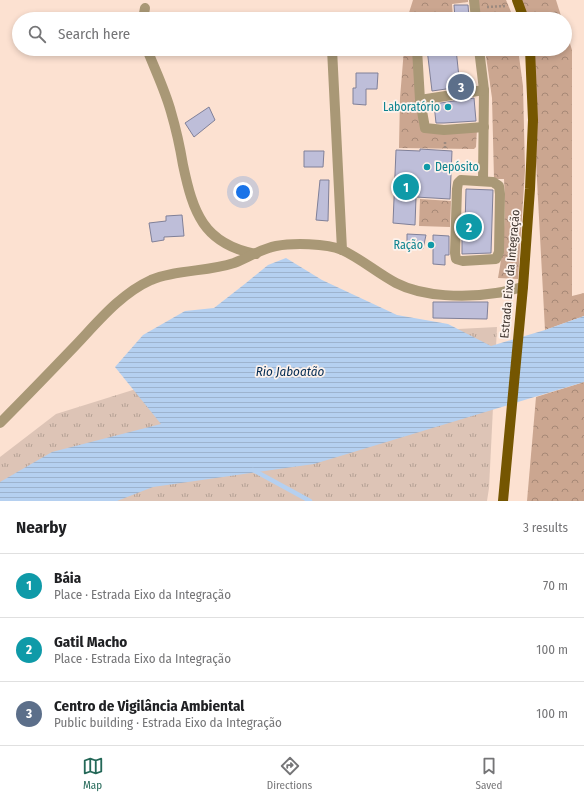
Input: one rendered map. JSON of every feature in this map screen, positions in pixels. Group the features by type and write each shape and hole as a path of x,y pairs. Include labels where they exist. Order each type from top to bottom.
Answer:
{"main road":[{"path":"513,3 519,12"},
{"name":"Estrada Eixo da Integração","path":"503,501 523,287 530,189 533,120 530,56"}],"street":[{"path":"474,0 475,12"},
{"path":"144,8 144,12"},
{"path":"150,56 171,111 195,211 205,227 222,242 239,251 256,254"},
{"path":"332,56 342,250"},
{"path":"417,56 420,100 425,128 444,130 484,127"},
{"path":"481,56 484,90 483,181"},
{"path":"420,100 484,90"},
{"path":"464,180 483,181 497,184 500,189 498,256 496,259 490,260 459,260 456,259 455,253 458,183 464,180"},
{"path":"0,423 110,310 132,290 151,280 168,274 218,267 275,246 320,246 342,250 396,284 426,294 461,295 496,293 523,287"}],"path":[{"path":"493,7 513,3"}],"green space":[{"path":"413,0 468,0 468,2 452,4 453,12 409,12"},
{"path":"478,0 506,0 511,12 480,12"},
{"path":"517,0 556,0 560,12 521,12"},
{"path":"403,56 416,56 422,132 477,129 476,147 474,149 399,148 400,98"},
{"path":"486,56 519,56 523,86 525,170 518,279 498,278 502,254 505,204 504,179 494,179 492,98"},
{"path":"530,56 572,56 572,296 584,293 584,316 545,330"},
{"path":"420,199 451,201 450,227 419,226"},
{"name":"Rio Jaboatão","path":"497,327 489,488 487,501 0,501 0,457 56,414 302,337"},
{"path":"584,382 584,501 527,501 536,397"}],"water":[{"name":"Rio Jaboatão","path":"286,258 322,280 397,315 448,324 491,346 545,330 584,316 584,382 314,464 153,487 117,501 0,501 0,482 52,452 161,424 115,367 143,335 185,311 214,308 268,265"}],"building":[{"path":"454,5 468,5 469,12 455,12"},
{"path":"428,56 457,56 460,87 432,91"},
{"path":"356,73 378,73 377,89 366,89 366,105 353,104 353,88 356,88"},
{"path":"474,98 476,121 436,123 434,104"},
{"path":"209,107 215,120 194,137 185,123"},
{"path":"420,149 452,151 450,199 416,197 415,225 393,223 396,150 420,151"},
{"path":"304,151 324,151 323,167 304,167"},
{"path":"320,180 329,180 328,221 316,220"},
{"path":"466,189 493,190 491,253 462,254 462,226 465,226"},
{"path":"182,215 184,236 164,237 164,240 152,242 149,223 166,221 166,216"},
{"path":"407,234 426,235 423,249 407,249"},
{"path":"433,235 449,236 449,255 445,255 445,265 433,264"},
{"path":"433,302 488,302 487,319 433,318"}],"waterway":[{"path":"253,470 310,501"}],"place":[{"name":"Centro de Vigilância Ambiental","path":"461,87"},
{"name":"Laboratório","path":"448,107"},
{"name":"Depósito","path":"427,167"},
{"name":"Báia","path":"406,187"},
{"name":"Gatil Macho","path":"469,227"},
{"name":"Ração","path":"431,245"}]}
